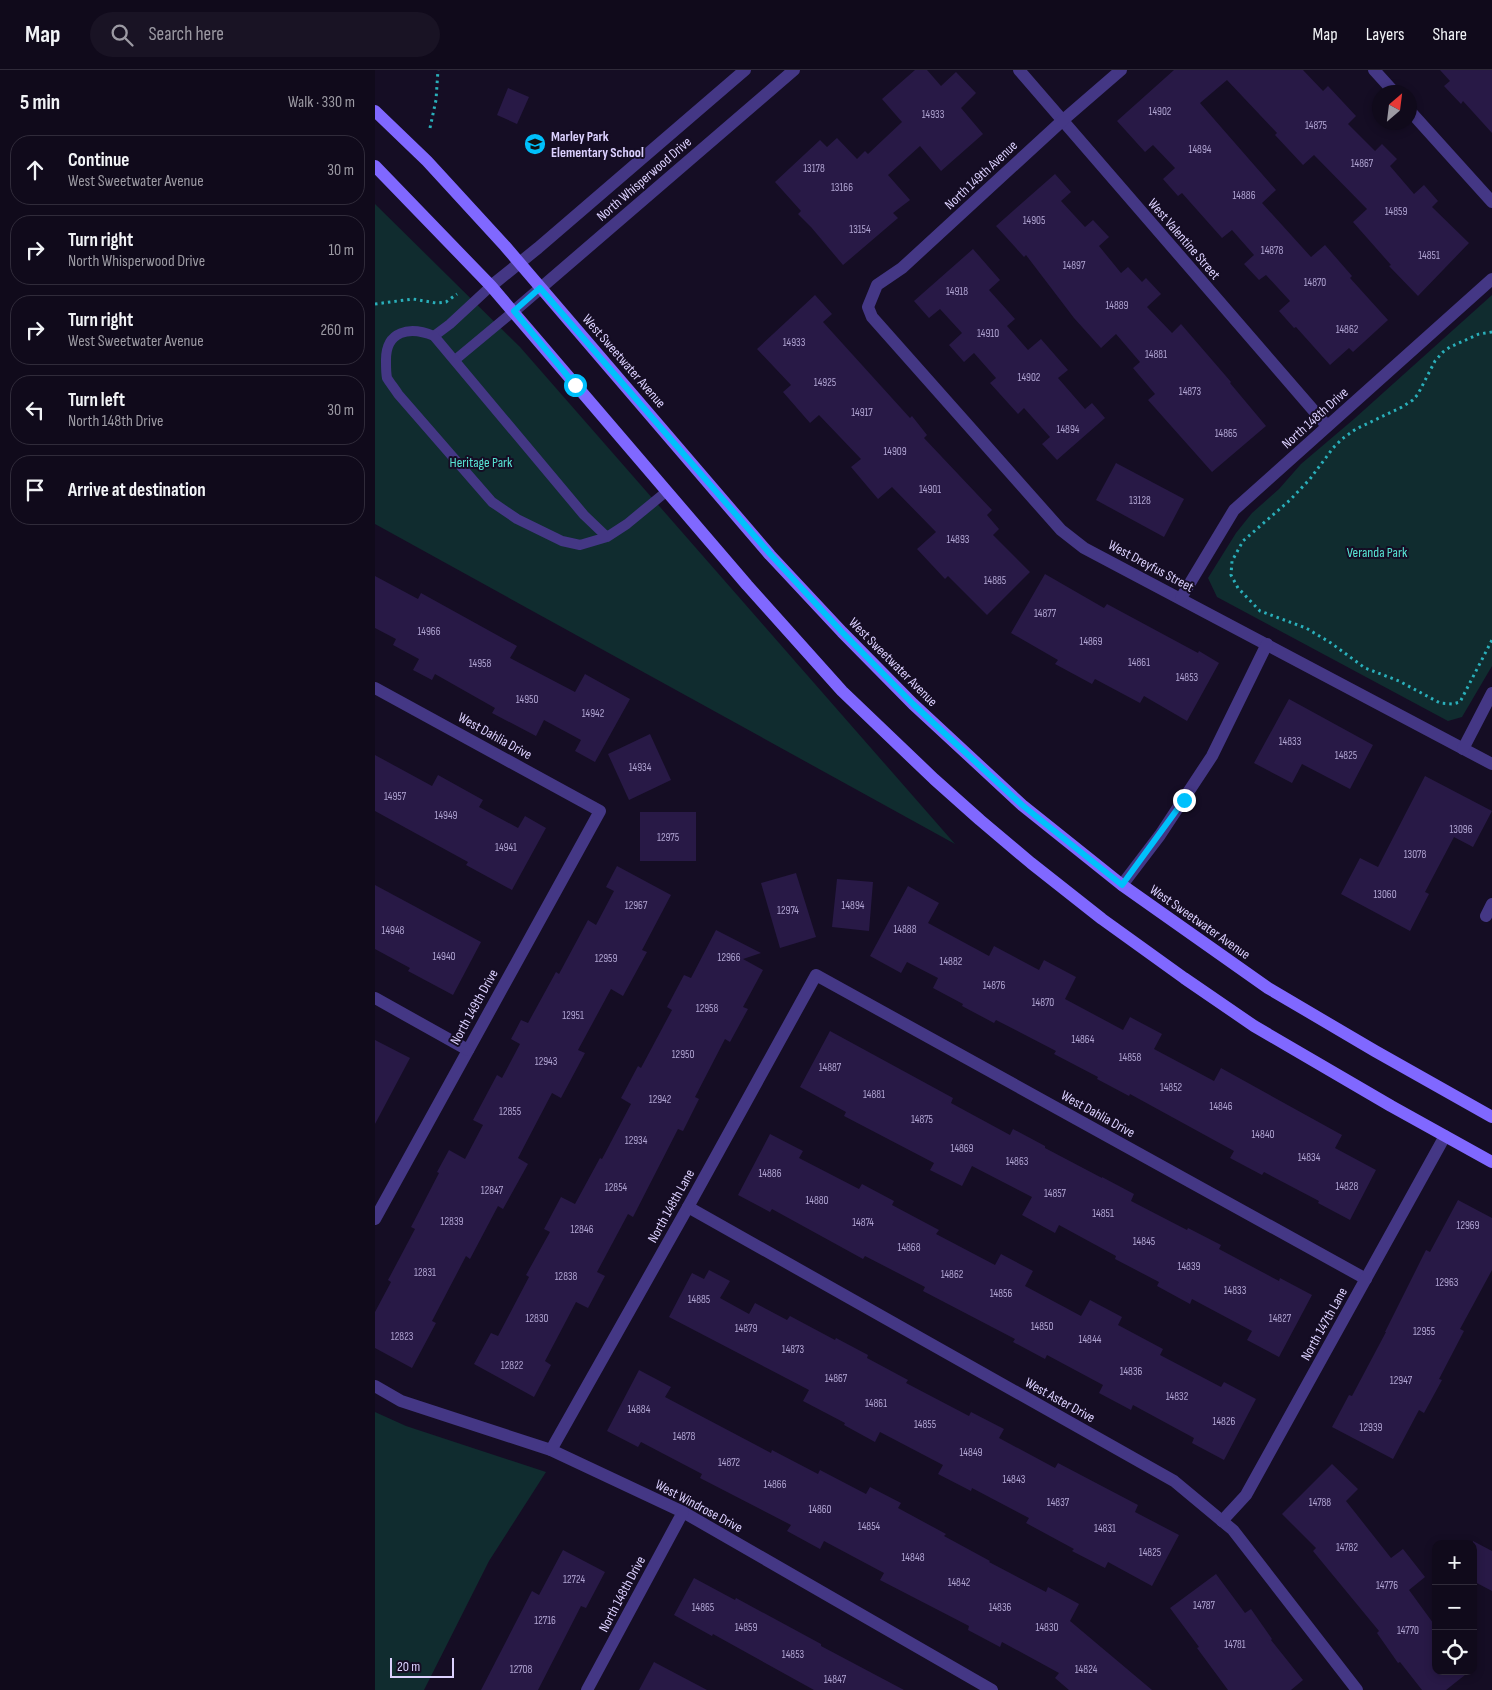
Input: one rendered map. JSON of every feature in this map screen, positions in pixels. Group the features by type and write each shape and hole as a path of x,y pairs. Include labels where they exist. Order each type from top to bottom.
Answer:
{"street":[{"name":"North Whisperwood Drive","path":"491,286 745,70"},
{"name":"North Whisperwood Drive","path":"514,311 794,70"},
{"name":"West Valentine Street","path":"1019,70 1327,426"},
{"name":"North 149th Avenue","path":"868,306 877,285 902,268 1062,121 1121,70"},
{"path":"1374,70 1388,85"},
{"name":"West Sweetwater Avenue","path":"375,111 451,186 771,555 842,632 913,704 1022,805 1122,885 1268,988 1492,1117"},
{"path":"1417,119 1492,202"},
{"path":"375,166 514,311 747,585 842,691 934,779 1031,863 1102,919 1184,978 1254,1026 1492,1162"},
{"name":"North 148th Drive","path":"1181,598 1234,510 1492,279"},
{"name":"West Dreyfus Street","path":"868,306 872,317 1061,530 1084,548 1492,764"},
{"path":"1122,885 1160,835 1212,756 1267,644"},
{"name":"West Dahlia Drive","path":"375,688 600,811"},
{"path":"1463,748 1492,693"},
{"name":"North 149th Drive","path":"375,1218 600,811"},
{"name":"West Dahlia Drive","path":"816,976 1366,1279"},
{"name":"North 148th Lane","path":"551,1450 816,976"},
{"path":"375,998 468,1050"},
{"name":"North 147th Lane","path":"1222,1520 1246,1495 1445,1136"},
{"name":"West Aster Drive","path":"688,1207 1174,1481 1233,1530 1357,1690"},
{"name":"West Windrose Drive","path":"375,1386 401,1401 551,1450 683,1512 992,1690"},
{"name":"North 148th Drive","path":"587,1690 683,1512"}],"lane":[{"path":"434,336 450,324 491,286"},
{"path":"455,360 514,311"},
{"path":"607,537 584,515 434,336 423,331 410,330 400,332 393,339 386,355 386,369 387,377 398,394 492,502 517,519 562,540 580,545 607,537 627,524 667,491"}],"path":[{"path":"431,128 436,100 437,70"},
{"path":"375,304 413,299 436,303 446,302 458,294"},
{"path":"1492,332 1473,336 1450,347 1435,361 1419,394 1413,400 1356,429 1341,439 1310,479 1290,500 1243,541 1232,561 1231,575 1244,596 1260,611 1306,628 1331,642 1365,668 1399,681 1440,703 1453,704 1460,702 1492,640"}],"green space":[{"name":"Heritage Park","path":"375,204 520,347 955,844 375,524"},
{"name":"Veranda Park","path":"1492,295 1492,666 1462,717 1448,721 1217,597 1208,578 1236,533 1252,513 1279,489 1301,464"},
{"path":"375,1412 406,1426 546,1472 489,1561 424,1690 375,1690"}],"building":[{"path":"915,70 927,70 941,86 956,72 976,93 961,108 983,134 941,171 920,146 888,175 910,200 893,213 898,218 843,265 798,214 801,211 775,182 820,140 827,147 837,138 857,159 865,151 868,154 902,122 882,99"},
{"path":"1174,70 1303,70 1323,91 1328,86 1356,116 1348,124 1375,151 1382,144 1397,159 1390,166 1414,194 1424,185 1438,201 1432,207 1469,243 1418,296 1389,266 1391,265 1353,222 1367,209 1314,155 1303,165 1275,135 1277,133 1227,80 1200,103 1276,190 1262,203 1311,257 1325,245 1352,276 1350,278 1388,320 1353,352 1349,348 1330,365 1279,311 1290,301 1266,275 1259,280 1244,264 1254,255 1232,230 1222,238 1182,193 1178,196 1163,179 1175,168 1153,145 1145,152 1117,121"},
{"path":"1440,70 1492,70 1492,133 1463,101 1461,104 1444,86 1450,81"},
{"path":"508,88 529,97 517,124 497,115"},
{"path":"1055,174 1071,192 1061,201 1085,227 1093,220 1109,237 1099,246 1121,273 1128,267 1142,282 1146,278 1161,294 1147,307 1172,333 1181,324 1266,426 1212,472 1148,400 1155,394 1133,368 1140,362 1116,334 1101,348 1074,318 1026,255 1024,257 996,226"},
{"path":"973,249 1000,280 989,290 1015,319 1007,326 1028,350 1041,339 1068,370 1058,378 1085,409 1092,403 1105,418 1057,460 1042,444 1050,437 1024,408 1018,414 990,383 996,378 974,353 964,362 949,345 962,333 940,309 929,318 914,301"},
{"path":"815,295 832,314 823,322 910,418 912,416 927,435 924,438 992,510 987,515 999,529 993,535 1030,572 987,615 948,576 945,579 917,549 936,532 892,487 878,499 851,467 861,459 819,415 810,423 783,392 791,385 757,349"},
{"path":"1116,463 1184,499 1164,537 1096,500"},
{"path":"1045,574 1104,608 1107,604 1219,663 1187,721 1144,696 1140,703 1095,679 1092,684 1055,664 1058,660 1011,633"},
{"path":"375,576 418,599 421,593 517,646 510,658 575,692 585,674 630,699 595,762 575,751 581,740 544,720 536,736 492,713 495,708 435,674 432,680 413,670 419,659 393,645 396,639 375,628"},
{"path":"1289,699 1373,745 1350,789 1302,764 1292,783 1254,763"},
{"path":"650,734 671,780 629,800 608,754"},
{"path":"375,755 432,786 438,775 483,800 479,807 518,828 525,816 546,828 512,890 466,865 468,862 375,811"},
{"path":"1425,776 1492,811 1473,847 1454,837 1425,892 1429,894 1410,931 1341,894 1360,858 1378,867"},
{"path":"640,812 696,812 696,861 640,861"},
{"path":"617,866 671,895 642,950 647,952 623,996 611,989 578,1050 585,1053 561,1098 552,1093 518,1158 528,1164 503,1209 498,1206 470,1259 466,1256 432,1321 436,1323 412,1368 375,1348 375,1312 391,1282 388,1280 415,1229 411,1227 449,1150 465,1159 483,1125 473,1120 497,1075 502,1078 520,1044 511,1039 521,1020 528,1023 556,972 559,974 588,920 596,925 614,891 606,887"},
{"path":"796,873 816,937 780,948 761,883"},
{"path":"837,879 873,882 869,931 832,927"},
{"path":"375,885 481,942 453,995 408,971 410,968 375,949"},
{"path":"908,886 939,903 928,923 989,956 994,946 1039,970 1044,960 1076,977 1065,999 1123,1030 1130,1017 1162,1034 1154,1049 1214,1081 1221,1068 1342,1135 1335,1148 1376,1170 1350,1220 1264,1172 1262,1175 1230,1158 1234,1151 1130,1094 1129,1096 1097,1079 1098,1077 1054,1054 1056,1051 996,1020 994,1023 962,1006 963,1004 933,988 938,978 907,962 901,973 870,956"},
{"path":"716,930 761,953 743,959 763,970 743,1007 748,1009 730,1042 725,1039 695,1097 699,1099 683,1131 678,1129 633,1217 628,1214 597,1272 605,1276 588,1308 576,1302 545,1361 551,1365 534,1397 474,1364 491,1333 498,1336 529,1277 526,1275 550,1232 544,1229 561,1197 575,1204 600,1158 602,1159 631,1104 621,1098 638,1066 641,1068 672,1010 667,1007 684,975 691,978"},
{"path":"830,1031 953,1098 951,1103 1010,1135 1013,1129 1045,1146 1045,1148 1134,1194 1131,1201 1221,1245 1219,1249 1279,1281 1280,1278 1312,1295 1279,1357 1247,1340 1252,1331 1192,1299 1190,1304 1157,1286 1159,1282 1115,1259 1116,1256 1059,1225 1055,1233 1022,1215 1032,1197 972,1166 962,1186 930,1170 934,1163 844,1116 846,1112 800,1087"},
{"path":"375,1040 410,1058 375,1124"},
{"path":"770,1134 803,1151 799,1158 859,1189 862,1184 894,1201 892,1205 939,1230 936,1234 995,1265 1001,1254 1033,1271 1025,1286 1081,1316 1090,1300 1122,1317 1118,1325 1163,1349 1160,1355 1221,1387 1224,1382 1256,1399 1224,1460 1192,1443 1194,1438 1133,1405 1131,1410 1099,1393 1103,1385 1047,1355 1045,1359 1013,1342 1015,1339 923,1291 925,1287 865,1256 863,1259 772,1209 770,1212 738,1195"},
{"path":"1458,1200 1492,1218 1492,1270 1460,1329 1464,1331 1439,1379 1442,1380 1424,1413 1419,1410 1393,1459 1332,1427 1349,1395 1352,1396 1386,1332 1426,1250 1430,1252"},
{"path":"709,1270 730,1281 720,1298 749,1314 755,1303 787,1320 790,1316 835,1340 836,1338 868,1355 867,1358 908,1380 906,1383 969,1416 971,1412 1004,1429 999,1438 1055,1468 1058,1463 1138,1505 1135,1512 1179,1535 1152,1586 1108,1562 1105,1568 1072,1551 1074,1549 1026,1523 1029,1518 972,1488 971,1491 938,1474 943,1465 880,1432 875,1442 844,1425 845,1423 803,1401 809,1390 669,1317 692,1273 704,1279"},
{"path":"639,1370 671,1387 665,1397 771,1453 772,1450 818,1474 820,1470 866,1494 870,1487 901,1503 898,1508 946,1534 944,1536 989,1562 1046,1592 1048,1587 1079,1604 1070,1621 1152,1690 1069,1690 1055,1678 1059,1673 1002,1642 1000,1647 968,1630 969,1626 880,1580 884,1573 824,1541 820,1549 787,1531 791,1525 700,1478 702,1474 641,1442 638,1447 607,1431"},
{"path":"1332,1464 1358,1489 1346,1501 1391,1558 1403,1549 1425,1577 1409,1590 1432,1622 1432,1675 1465,1675 1446,1690 1422,1690 1400,1662 1398,1663 1377,1633 1379,1631 1313,1551 1316,1548 1282,1514"},
{"path":"1477,1543 1492,1551 1492,1591 1477,1583"},
{"path":"563,1550 605,1572 586,1608 581,1606 538,1690 481,1690 532,1591 539,1595"},
{"path":"1216,1574 1245,1613 1251,1609 1271,1640 1303,1680 1291,1690 1228,1690 1170,1608"},
{"path":"694,1578 735,1600 736,1598 904,1690 814,1690 713,1634 712,1636 674,1615"},
{"path":"654,1662 707,1690 639,1690"}],"place":[{"name":"Marley Park Elementary School","path":"535,144"}],"route":[{"path":"575,385 514,311 540,288 771,555 842,632 913,704 1022,805 1122,885 1184,800"}]}
